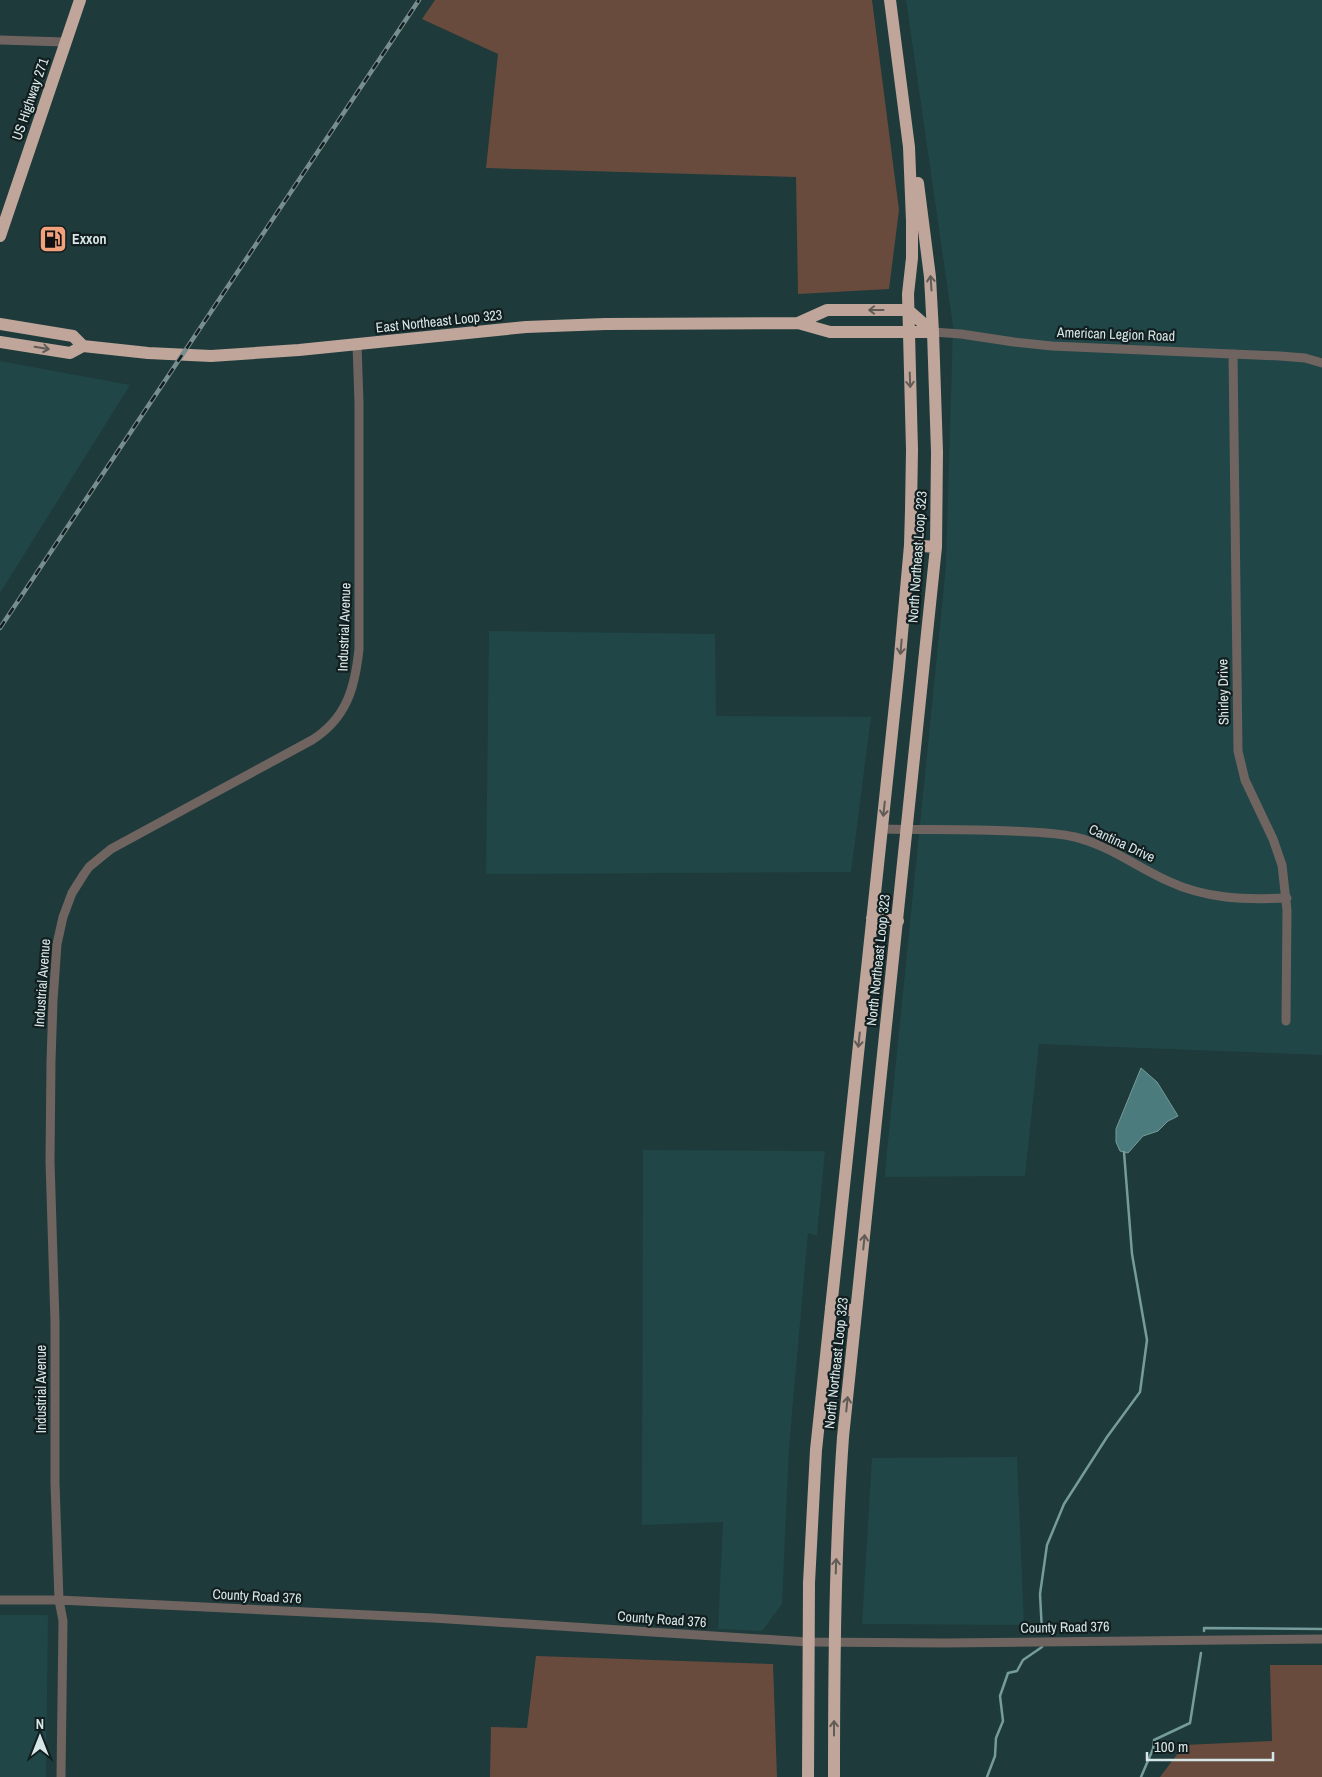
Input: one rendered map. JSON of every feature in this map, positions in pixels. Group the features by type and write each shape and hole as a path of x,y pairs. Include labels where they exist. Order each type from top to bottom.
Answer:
{"highway":[{"name":"US Highway 271","path":"0,236 80,0"},
{"name":"North Northeast Loop 323","path":"808,1777 808,1642 814,1474 910,545 912,450 908,310 912,240 909,147 890,0"},
{"name":"North Northeast Loop 323","path":"834,1777 834,1642 839,1491 936,547 937,452 929,267 916,169 909,147"},
{"name":"East Northeast Loop 323","path":"798,323 827,310 908,310"},
{"path":"908,310 933,332"},
{"name":"East Northeast Loop 323","path":"0,342 70,353 83,346 148,354 211,356 261,354 503,329 550,326 798,323 830,332 909,332"},
{"name":"East Northeast Loop 323","path":"0,324 73,336 83,346"},
{"name":"American Legion Road","path":"909,332 933,332"},
{"path":"910,545 936,547"},
{"path":"872,918 898,921"},
{"path":"830,1307 856,1311"}],"street":[{"path":"0,40 65,42"},
{"name":"American Legion Road","path":"933,332 1052,346 1293,357 1322,363"},
{"name":"Industrial Avenue","path":"61,1777 63,1621 58,1600 55,1483 55,1322 50,1161 53,1010 57,944 63,917 72,893 89,867 111,849 312,740 330,727 343,710 355,682 359,649 359,413 356,344"},
{"name":"Shirley Drive","path":"1234,354 1238,751 1244,780 1278,852 1283,872 1287,898 1286,1020"},
{"name":"Cantina Drive","path":"882,829 1010,830 1073,836 1096,844 1168,881 1200,892 1237,898 1287,898"},
{"name":"County Road 376","path":"0,1600 58,1600 433,1618 808,1642 1322,1639"}],"shaded area":[{"path":"435,0 872,0 899,210 889,289 798,294 796,177 486,168 498,54 422,19"},
{"path":"906,0 1322,0 1322,1055 1039,1044 1025,1176 885,1177 946,566 953,326"},
{"path":"0,361 130,385 0,593"},
{"path":"489,631 715,634 716,716 871,717 851,872 486,874"},
{"path":"1141,1068 1157,1082 1178,1116 1168,1121 1158,1131 1143,1136 1128,1153 1120,1151 1116,1142 1116,1129"},
{"path":"643,1150 825,1151 817,1236 808,1233 789,1447 782,1604 762,1631 718,1629 723,1522 642,1525"},
{"path":"1017,1457 1024,1625 862,1624 872,1458"},
{"path":"0,1615 48,1615 46,1777 0,1777"},
{"path":"536,1656 773,1664 777,1777 490,1777 491,1727 527,1728"},
{"path":"1270,1665 1322,1665 1322,1777 1160,1777 1184,1745 1272,1741"}],"waterway":[{"path":"1042,1632 1040,1594 1047,1545 1064,1504 1107,1437 1140,1392 1147,1340 1132,1254 1124,1152"},
{"path":"1204,1631 1204,1628 1322,1629"},
{"path":"987,1777 995,1756 996,1738 1003,1721 1000,1696 1008,1673 1017,1671 1023,1660 1042,1647"},
{"path":"1141,1777 1153,1749 1154,1740 1190,1723 1201,1653"}],"railway":[{"path":"0,628 419,0"}],"place":[{"name":"Exxon","path":"53,239"}]}
